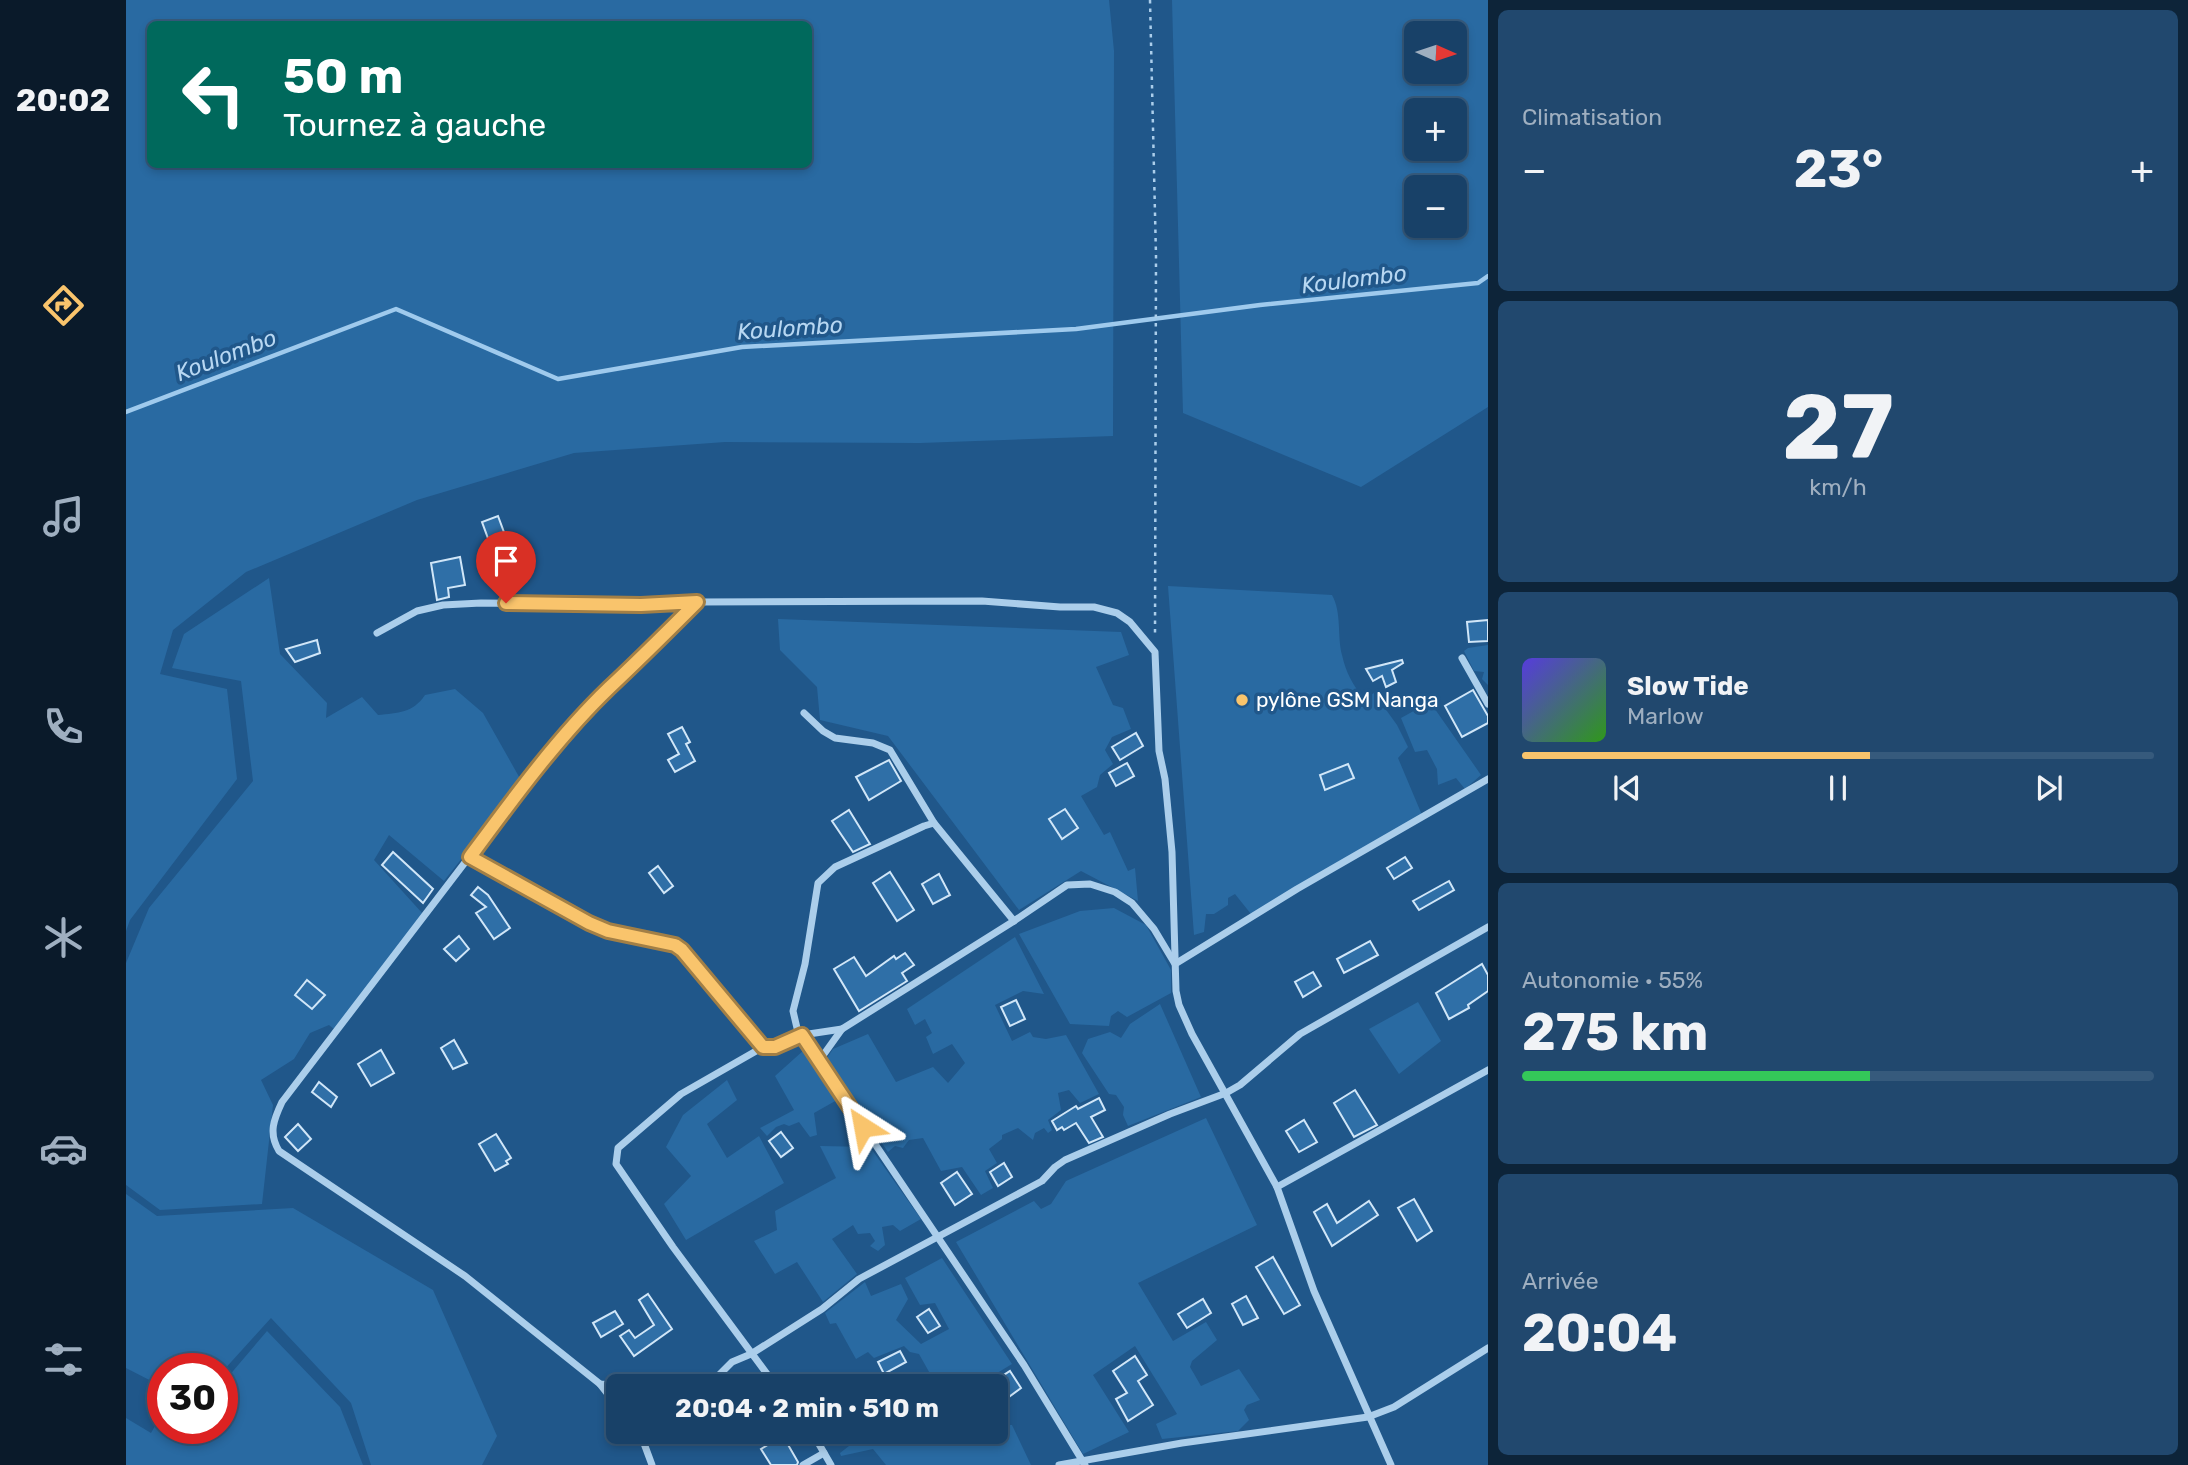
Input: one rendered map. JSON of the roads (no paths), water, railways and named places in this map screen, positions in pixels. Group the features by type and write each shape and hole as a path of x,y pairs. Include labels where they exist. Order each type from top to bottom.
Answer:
{"street":[{"path":"377,633 417,611 443,605 481,603 641,605 697,602 982,601 1094,607 1117,612 1130,622 1155,652 1159,751 1165,779 1172,852 1175,964 1179,1005 1192,1034 1277,1188 1314,1292 1391,1465"},
{"path":"606,1392 466,1276 279,1151 273,1141 274,1119 282,1102 545,760 609,688 697,602"},
{"path":"1462,658 1488,704"},
{"path":"804,713 835,738 873,743 890,750 934,823 1014,921"},
{"path":"1175,964 1297,889 1488,779"},
{"path":"934,823 835,867 818,883 805,964 793,1011 794,1019 819,1061 1040,1388 1083,1462"},
{"path":"470,857 589,923 608,931 675,945 763,1047"},
{"path":"819,1061 842,1029 1067,885 1090,884 1115,892 1132,903 1154,929 1175,964"},
{"path":"718,1374 723,1368 822,1309 859,1279 1042,1181 1065,1160 1240,1085 1300,1034 1488,927"},
{"path":"767,1374 673,1247 615,1159 618,1148 681,1094 763,1047 775,1047 802,1035 842,1029"},
{"path":"1277,1188 1488,1070"},
{"path":"1059,1465 1368,1417 1394,1407 1488,1348"},
{"path":"600,1384 606,1384"},
{"path":"644,1444 652,1465"},
{"path":"819,1444 831,1465"},
{"path":"803,1465 824,1453"}],"waterway":[{"name":"Koulombo","path":"126,412 396,309 558,379 742,347 1076,329 1260,305 1478,283 1488,276"}],"place":[{"name":"pylône GSM Nanga","path":"1242,700"}]}
